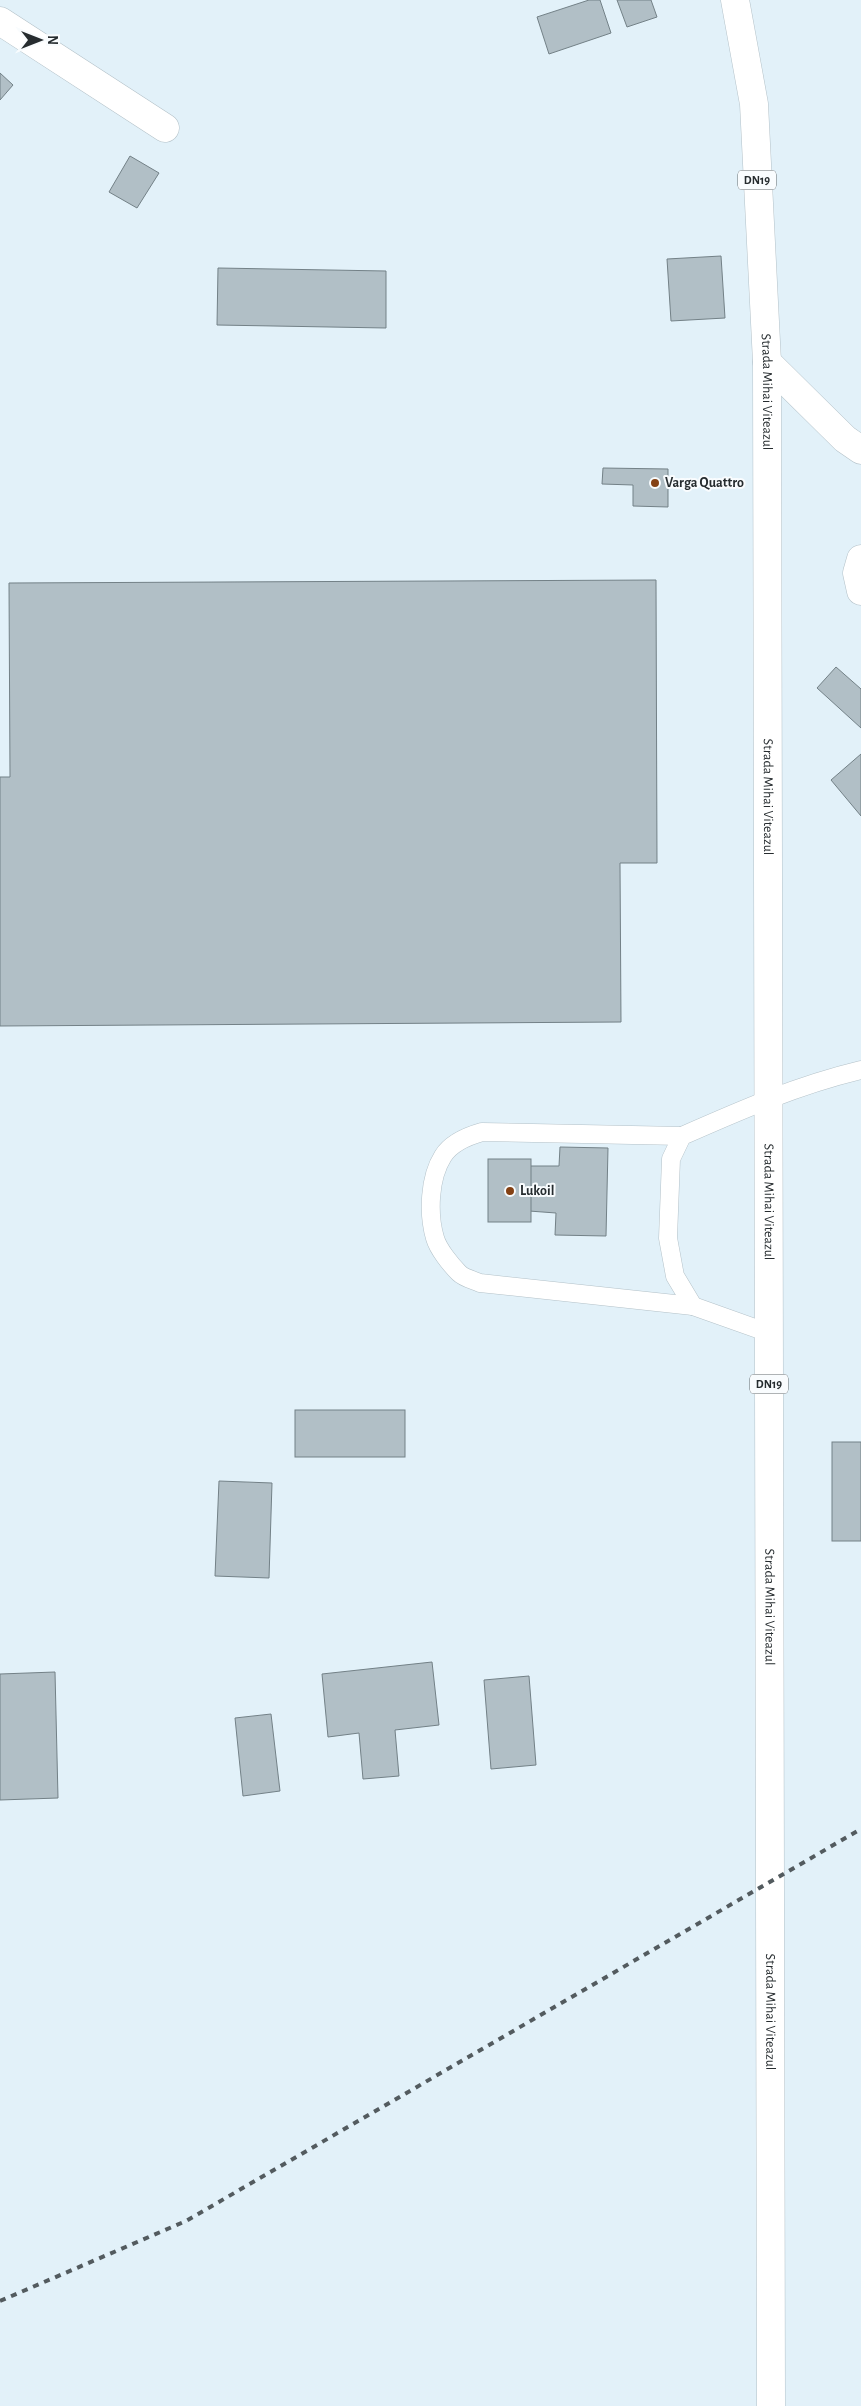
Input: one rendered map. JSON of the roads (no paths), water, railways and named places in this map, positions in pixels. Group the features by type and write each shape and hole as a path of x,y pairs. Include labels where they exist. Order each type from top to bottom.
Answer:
{"main road":[{"name":"Strada Mihai Viteazul","path":"735,0 754,104 767,362 771,2406"},
{"path":"0,20 165,128"},
{"path":"767,362 845,439 861,450"},
{"path":"861,560 857,573 861,591"}],"lane":[{"path":"769,1333 693,1306 480,1283 460,1274 444,1255 435,1240 432,1211 433,1181 443,1155 465,1137 482,1132 682,1136 768,1099 822,1079 861,1070"},
{"path":"682,1136 671,1159 668,1238 675,1276 693,1306"}],"railway":[{"path":"0,2301 186,2221 861,1829"}],"place":[{"name":"Varga Quattro","path":"655,483"},
{"name":"Lukoil","path":"510,1191"}]}
